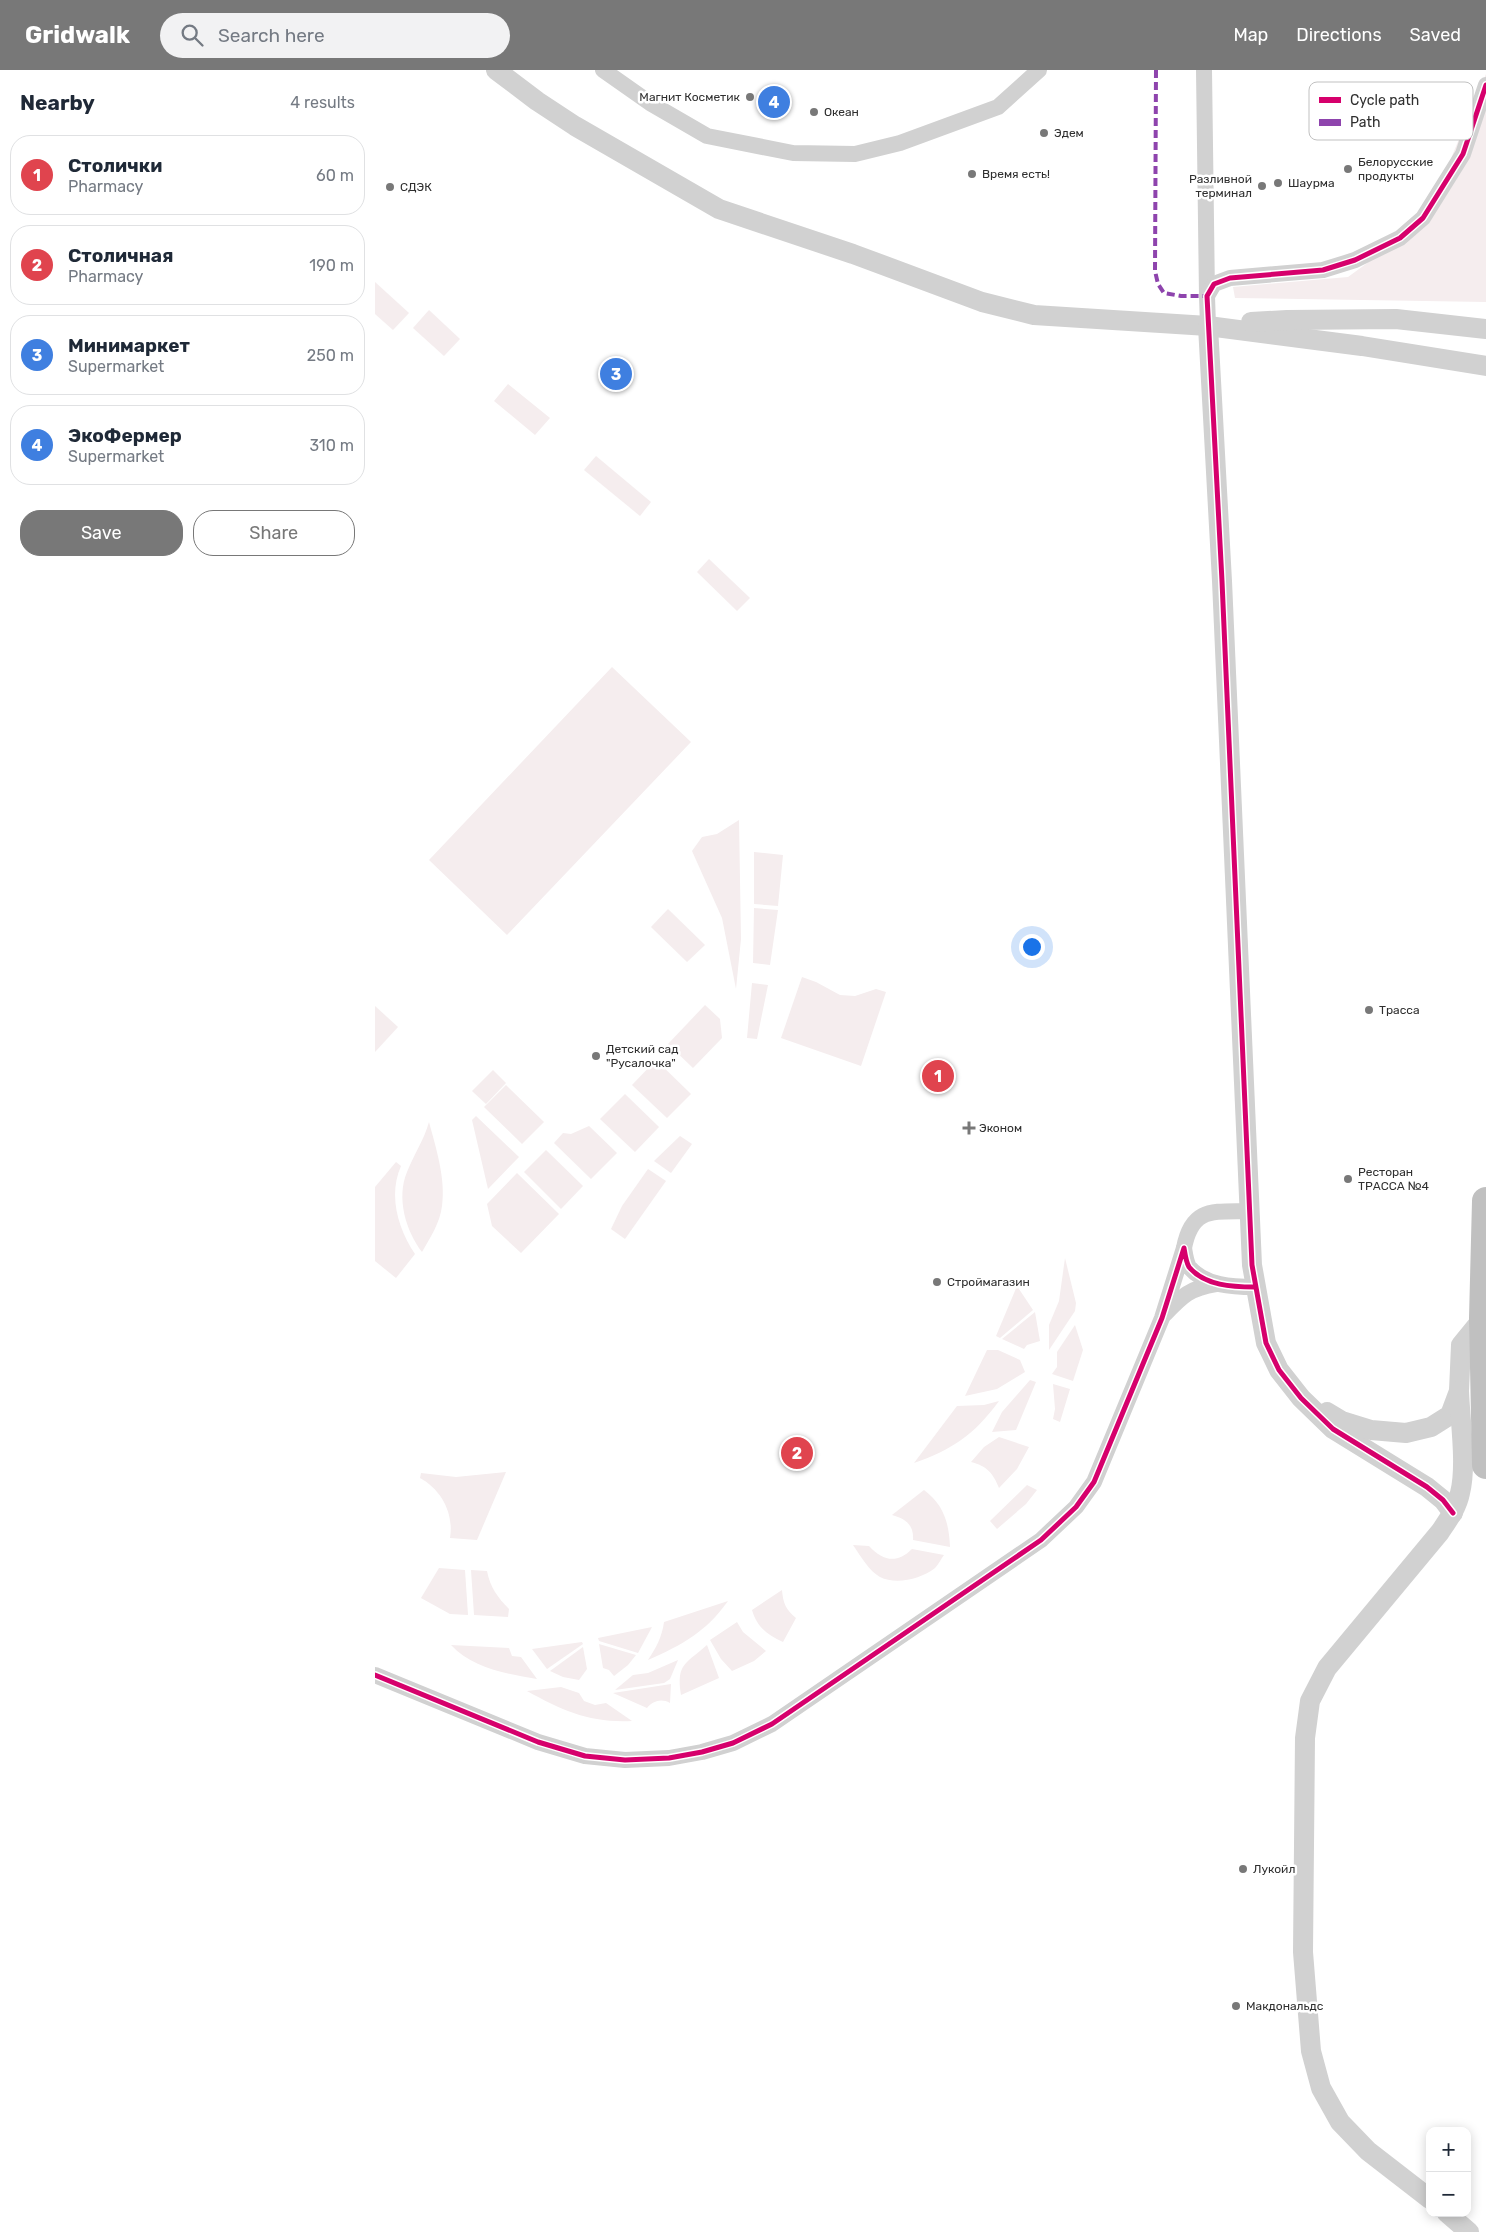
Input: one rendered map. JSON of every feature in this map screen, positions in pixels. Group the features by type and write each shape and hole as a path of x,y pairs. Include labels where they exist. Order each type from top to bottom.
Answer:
{"highway":[{"path":"1486,1201 1483,1318 1486,1465"}],"street":[{"path":"496,70 537,101 575,126 719,209 853,254 982,302 1034,316 1208,326 1362,346 1481,365"},
{"path":"603,70 650,103 707,136 793,153 855,154 900,144 998,107 1039,70"},
{"path":"1204,70 1208,326 1223,591 1252,1265 1255,1288 1267,1344 1279,1370 1301,1398 1333,1430 1427,1487 1443,1500 1453,1513"},
{"path":"1473,124 1486,85"},
{"path":"1207,296 1214,284 1229,278 1323,270 1355,260 1400,238 1423,218 1463,154 1468,140"},
{"path":"1208,326 1287,320 1396,319 1483,329"},
{"path":"375,1674 538,1742 585,1756 625,1760 669,1758 702,1752 733,1743 772,1724 1041,1540 1076,1506 1094,1482 1162,1318 1184,1248 1187,1230 1198,1217 1216,1212 1251,1211"},
{"path":"1184,1248 1188,1266 1199,1276 1216,1284"},
{"path":"1162,1318 1184,1295 1199,1287 1216,1284 1255,1288"},
{"path":"1426,2196 1368,2151 1340,2122 1321,2088 1311,2051 1303,1952 1305,1738 1310,1701 1327,1668 1440,1532 1453,1513 1460,1493 1462,1472 1459,1391 1461,1345 1483,1318"},
{"path":"1301,1398 1342,1421 1371,1430 1406,1433 1431,1427 1450,1415 1459,1391"},
{"path":"1452,2217 1469,2232"}],"shaded area":[{"path":"1486,74 1486,302 1235,298 1233,287 1348,277 1425,221 1459,140 1473,140 1473,105"},
{"path":"375,282 409,313 393,330 375,314"},
{"path":"429,310 460,339 444,356 413,328"},
{"path":"508,384 550,418 535,435 494,401"},
{"path":"596,456 651,502 640,516 584,470"},
{"path":"709,559 750,598 737,611 697,572"},
{"path":"612,667 691,742 507,935 429,860"},
{"path":"739,820 741,939 736,989 722,918 692,851 702,837 717,834"},
{"path":"754,852 783,855 778,906 754,904"},
{"path":"754,908 778,910 770,965 753,963"},
{"path":"668,909 705,945 687,962 651,927"},
{"path":"802,977 840,995 855,996 876,989 886,992 861,1066 781,1038"},
{"path":"752,983 768,985 757,1039 747,1038"},
{"path":"705,1005 720,1019 722,1038 693,1068 668,1044"},
{"path":"375,1006 398,1027 375,1052"},
{"path":"656,1060 691,1094 667,1118 632,1085"},
{"path":"493,1070 506,1083 486,1104 472,1091"},
{"path":"506,1085 544,1122 522,1144 484,1107"},
{"path":"625,1094 659,1127 635,1152 600,1119"},
{"path":"476,1116 519,1157 488,1189 472,1120"},
{"path":"429,1122 440,1164 443,1196 439,1218 422,1252 416,1244 407,1224 402,1193 407,1172"},
{"path":"589,1126 617,1153 591,1179 554,1143 563,1133 571,1134"},
{"path":"680,1136 692,1144 671,1173 654,1161"},
{"path":"546,1150 583,1186 561,1209 524,1172"},
{"path":"396,1162 401,1166 395,1188 397,1212 404,1234 415,1254 396,1278 375,1261 375,1187"},
{"path":"648,1169 666,1181 625,1239 611,1229 622,1206"},
{"path":"517,1173 559,1214 521,1253 492,1226 487,1204"},
{"path":"1065,1258 1076,1303 1075,1311 1049,1350 1049,1325 1059,1301"},
{"path":"1017,1286 1033,1310 1000,1338 996,1336"},
{"path":"1035,1312 1040,1341 1027,1345 1024,1349 1002,1339"},
{"path":"1075,1325 1083,1350 1073,1381 1052,1374 1057,1367 1057,1352"},
{"path":"987,1350 998,1350 1020,1360 1025,1372 997,1389 965,1396"},
{"path":"1030,1380 1036,1382 1016,1430 992,1432 1002,1412"},
{"path":"1053,1384 1070,1389 1060,1422 1053,1419 1055,1409"},
{"path":"999,1401 981,1423 962,1440 928,1458 914,1463 957,1406 984,1405"},
{"path":"999,1437 1029,1447 1017,1469 999,1488 989,1471 971,1462 984,1447"},
{"path":"506,1472 477,1540 450,1538 450,1520 445,1504 435,1489 420,1478 421,1473 456,1477"},
{"path":"1027,1485 1037,1490 1026,1504 997,1529 990,1521"},
{"path":"924,1490 941,1508 947,1522 950,1547 913,1540 912,1530 908,1523 892,1515"},
{"path":"853,1545 869,1546 880,1555 890,1559 901,1557 912,1549 944,1555 935,1568 929,1572 908,1580 893,1581 880,1577 872,1571"},
{"path":"439,1568 465,1570 468,1615 450,1614 421,1598"},
{"path":"471,1570 487,1571 495,1592 509,1609 508,1617 474,1615"},
{"path":"782,1590 786,1606 796,1618 783,1642 763,1630 752,1610"},
{"path":"728,1601 711,1621 693,1636 672,1649 648,1660 662,1633 664,1622"},
{"path":"737,1622 743,1632 766,1651 754,1661 732,1671 721,1659 710,1640"},
{"path":"652,1627 638,1653 599,1641 598,1638"},
{"path":"582,1642 583,1644 547,1669 532,1649"},
{"path":"599,1644 636,1655 628,1665 614,1676 609,1670 603,1668"},
{"path":"451,1645 509,1648 512,1656 521,1657 537,1679 514,1675 480,1665 459,1653"},
{"path":"707,1645 719,1678 681,1695 681,1670 688,1661"},
{"path":"583,1647 587,1669 579,1680 563,1677 550,1671"},
{"path":"678,1660 670,1679 664,1683 615,1690 633,1675 648,1673"},
{"path":"671,1684 670,1703 657,1701 647,1708 613,1693"},
{"path":"561,1687 579,1693 584,1701 595,1705 606,1703 632,1721 590,1718 565,1710 527,1691"}],"marked path":[{"path":"1156,70 1155,271 1158,284 1164,293 1181,296 1207,296"}],"cycle path":[{"path":"1473,124 1486,85"},
{"path":"1453,1513 1443,1500 1427,1487 1333,1429 1301,1398 1279,1370 1266,1343 1252,1265 1222,581 1207,296 1214,284 1230,278 1323,270 1355,260 1400,238 1423,218 1463,154 1468,140"},
{"path":"375,1675 538,1742 585,1756 625,1760 669,1758 702,1752 733,1743 772,1724 1041,1540 1076,1507 1094,1482 1162,1318 1184,1248 1189,1267 1203,1278 1229,1286 1255,1287"}],"place":[{"name":"Магнит Косметик","path":"750,97"},
{"name":"ЭкоФермер","path":"774,102"},
{"name":"Океан","path":"814,112"},
{"name":"Эдем","path":"1044,133"},
{"name":"Белорусские продукты","path":"1348,169"},
{"name":"Время есть!","path":"972,174"},
{"name":"Шаурма","path":"1278,183"},
{"name":"Разливной терминал","path":"1262,186"},
{"name":"СДЭК","path":"390,187"},
{"name":"Минимаркет","path":"616,374"},
{"name":"Трасса","path":"1369,1010"},
{"name":"Детский сад \"Русалочка\"","path":"596,1056"},
{"name":"Столички","path":"938,1076"},
{"name":"Эконом","path":"969,1128"},
{"name":"Ресторан ТРАССА №4","path":"1348,1179"},
{"name":"Строймагазин","path":"937,1282"},
{"name":"Столичная","path":"797,1453"},
{"name":"Лукойл","path":"1243,1869"},
{"name":"Макдональдс","path":"1236,2006"}]}
